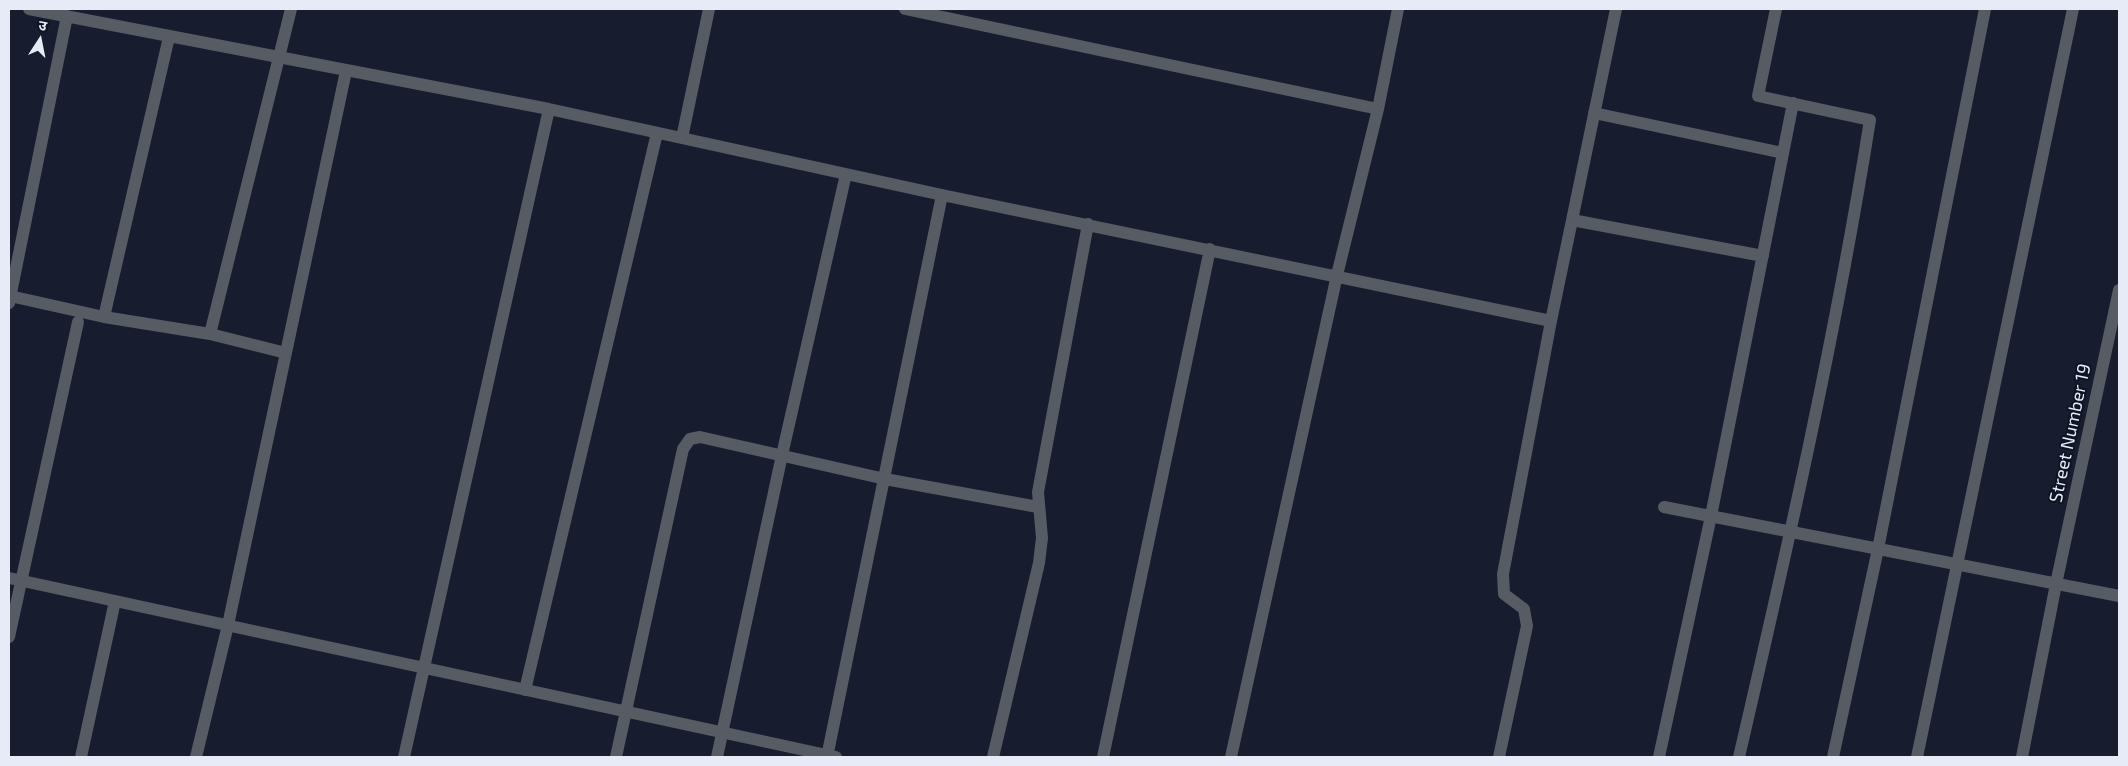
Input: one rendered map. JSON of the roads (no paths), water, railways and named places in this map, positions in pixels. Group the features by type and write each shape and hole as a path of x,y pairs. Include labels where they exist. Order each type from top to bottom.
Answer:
{"street":[{"path":"29,9 549,109 942,195 1551,321"},
{"path":"210,334 291,9"},
{"path":"682,138 709,9"},
{"path":"905,9 1378,109"},
{"path":"1231,757 1337,276 1378,109 1398,9"},
{"path":"1499,757 1527,626 1524,609 1504,594 1503,574 1551,321 1616,9"},
{"path":"1739,757 1791,532 1856,205 1870,120 1758,96 1776,9"},
{"path":"1833,757 1878,549 1986,9"},
{"path":"1917,757 2074,9"},
{"path":"67,16 9,300 210,334 286,353"},
{"path":"104,317 169,36"},
{"path":"196,757 228,625 346,71"},
{"path":"1659,757 1710,516 1793,103"},
{"path":"404,757 549,109"},
{"path":"1594,114 1783,153"},
{"path":"525,690 657,133"},
{"path":"717,757 782,455 846,174"},
{"path":"15,579 830,757 942,195"},
{"path":"1572,220 1763,256"},
{"path":"993,757 1039,563 1042,538 1038,492 1088,224"},
{"path":"1103,757 1210,249"},
{"name":"Street Number 19","path":"2022,757 2056,584 2119,290"},
{"path":"9,637 15,579 78,322"},
{"path":"616,757 683,449 690,439 700,437 885,479 1038,507"},
{"path":"1664,507 2119,596"},
{"path":"81,757 114,601"}]}
